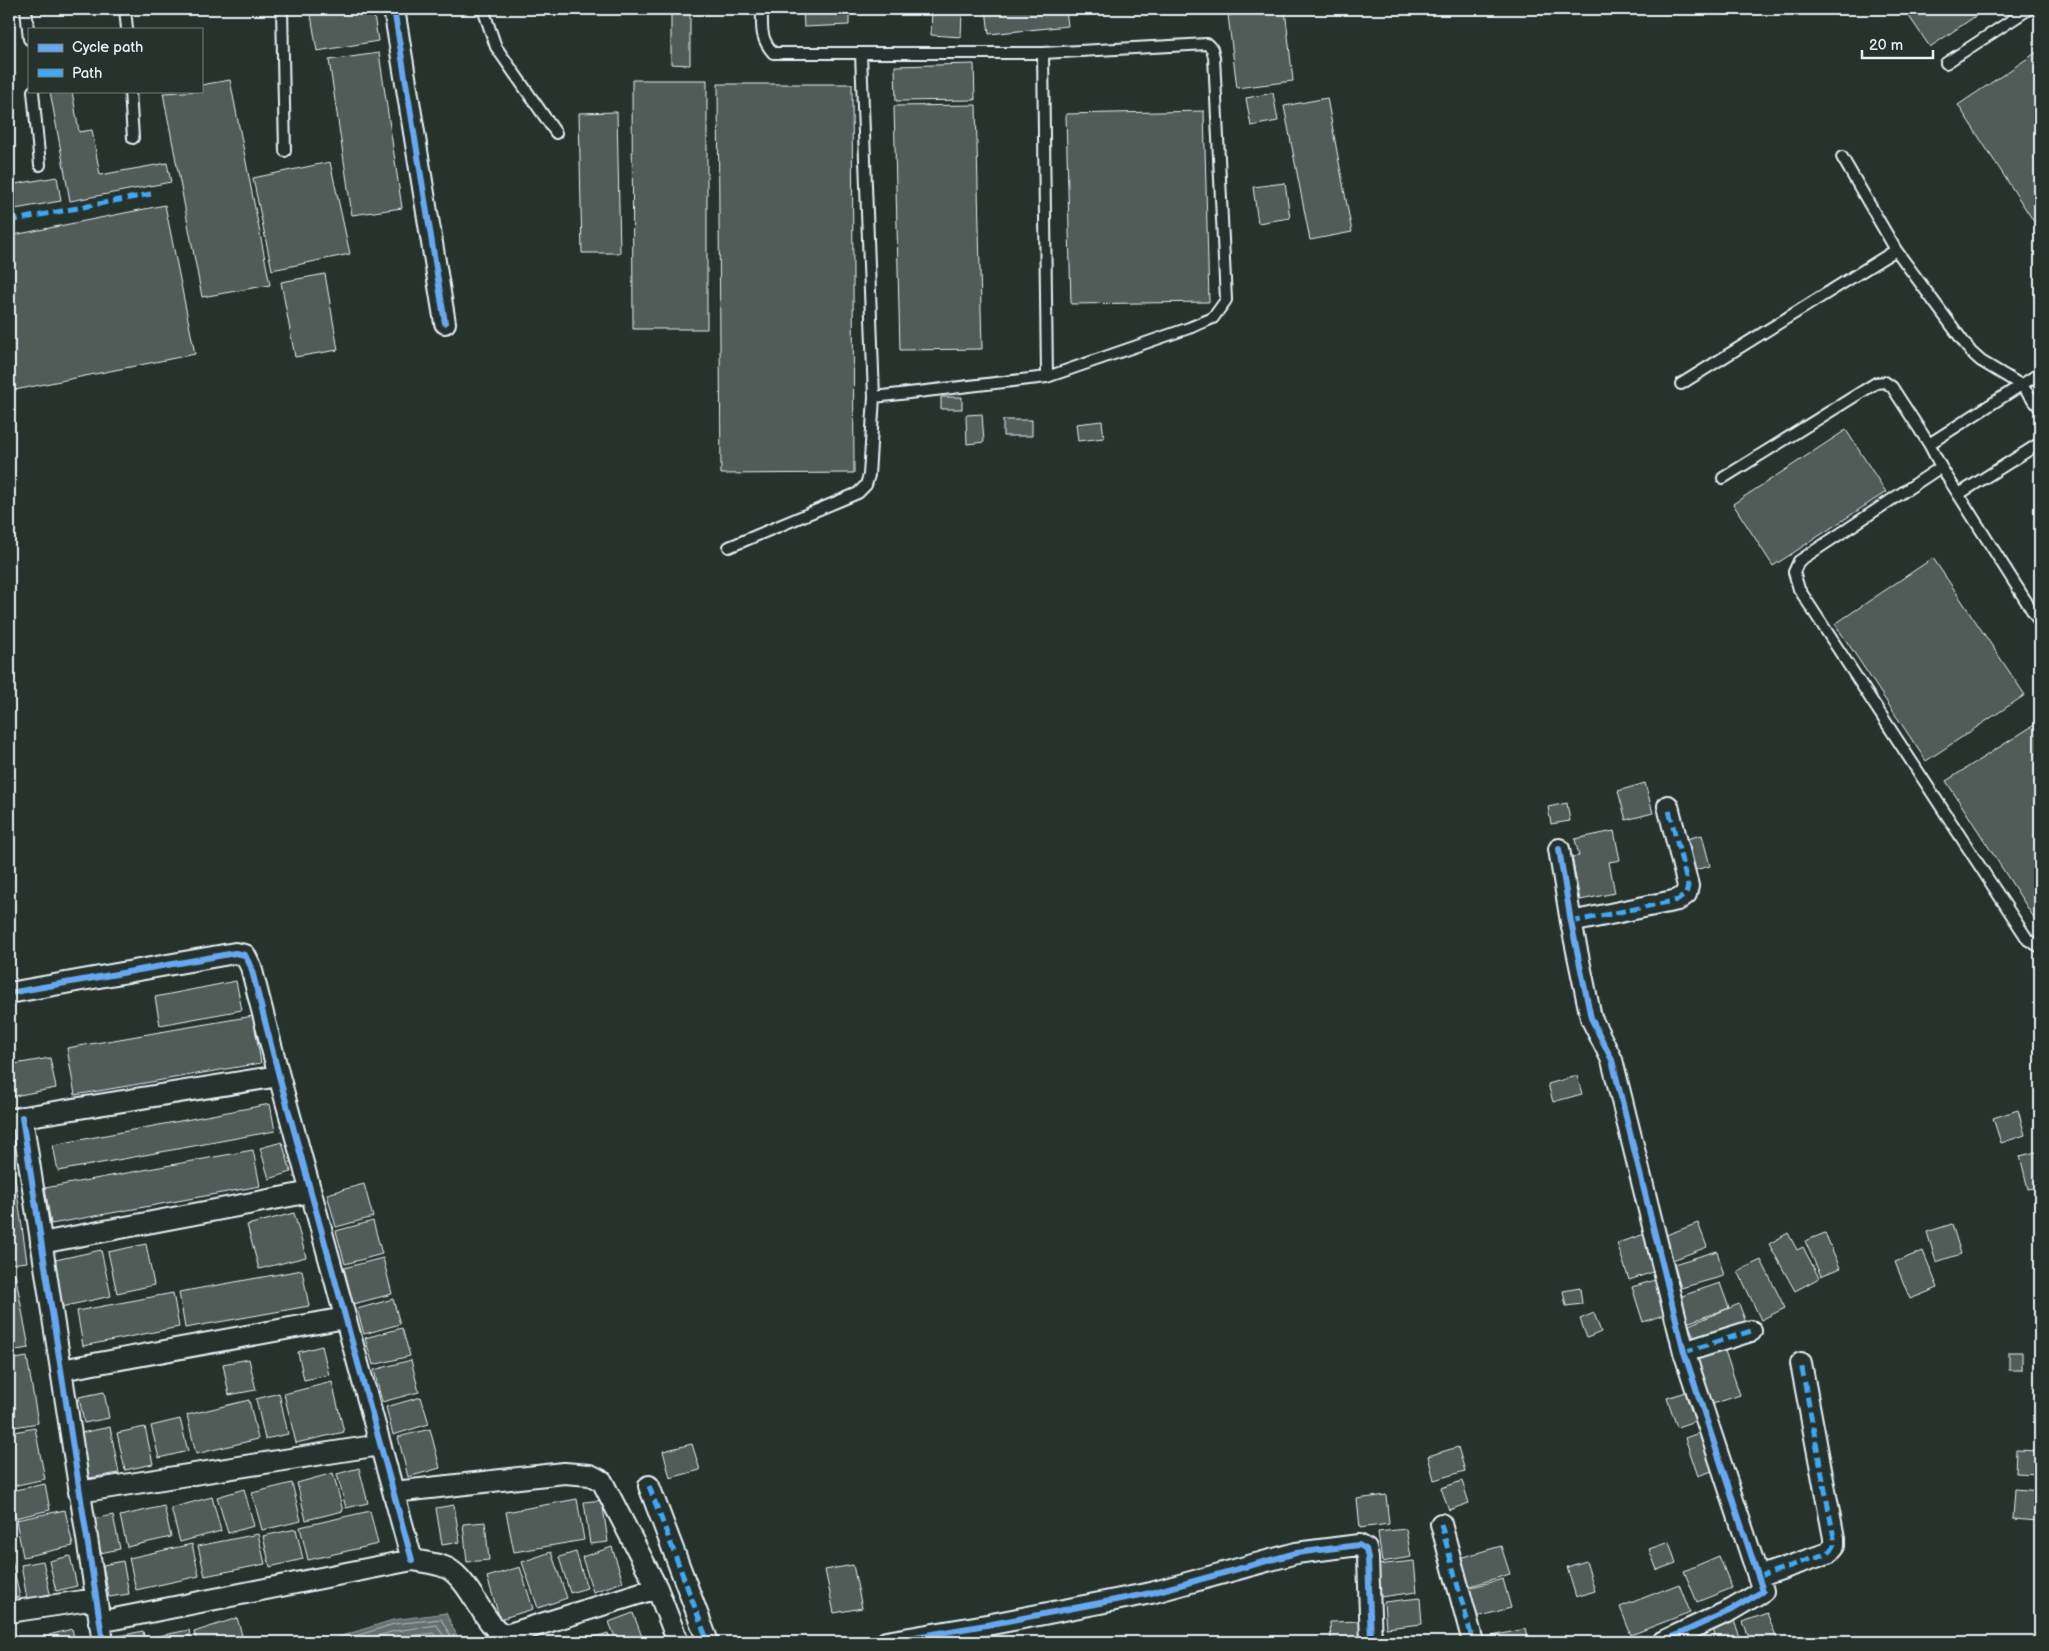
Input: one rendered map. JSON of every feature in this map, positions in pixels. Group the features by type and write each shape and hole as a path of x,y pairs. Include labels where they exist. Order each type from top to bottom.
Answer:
{"street":[{"path":"394,9 445,323"},
{"path":"1571,922 1678,900 1686,894 1688,886 1668,806"},
{"path":"1559,849 1571,922 1591,1018 1609,1050 1612,1060 1684,1352 1763,1592 1662,1642"},
{"path":"9,993 235,953 245,955 251,967 279,1076 412,1560"},
{"path":"102,1642 41,1243 15,1118 279,1076"},
{"path":"41,1243 311,1192"},
{"path":"61,1370 345,1318"},
{"path":"1684,1352 1751,1330"},
{"path":"1758,1577 1821,1556 1834,1546 1801,1363"},
{"path":"80,1492 380,1445"},
{"path":"394,1492 564,1473 590,1475 602,1481 657,1588 678,1642"},
{"path":"649,1486 708,1642"},
{"path":"1441,1524 1473,1642"},
{"path":"886,1642 992,1624 1151,1592 1296,1553 1359,1545 1366,1549 1368,1558 1371,1642"},
{"path":"100,1622 412,1560 447,1568 466,1584 495,1629 506,1635 657,1588"},
{"path":"9,1612 96,1599"}],"lane":[{"path":"26,9 28,28"},
{"path":"125,9 127,28"},
{"path":"282,9 285,150"},
{"path":"483,9 496,47 556,133"},
{"path":"762,9 762,29 765,43 773,53 1043,53 1207,44 1212,49 1214,57 1226,300 1213,318 1047,377 874,397"},
{"path":"1946,63 2029,9"},
{"path":"1043,53 1047,377"},
{"path":"729,547 858,492 866,485 869,475 874,397 861,54"},
{"path":"33,92 40,165"},
{"path":"130,92 133,138"},
{"path":"1842,157 1896,250 1971,352 1987,365 2021,385 2040,408"},
{"path":"1680,384 1896,250"},
{"path":"1929,444 2040,373"},
{"path":"1723,478 1876,383 1885,382 1892,387 1929,444 1941,467 2040,623"},
{"path":"1959,494 2040,443"},
{"path":"1941,467 1799,561 1794,572 1798,588 2028,940 2040,947"}],"water":[{"path":"446,1613 460,1642 322,1642 393,1620"}],"building":[{"path":"310,9 373,9 378,41 317,51"},
{"path":"671,9 690,9 690,65 671,64"},
{"path":"803,9 849,9 849,25 804,27"},
{"path":"986,9 1066,9 1068,26 989,34"},
{"path":"1285,9 1293,81 1237,88 1228,15"},
{"path":"1904,9 1986,9 1930,47"},
{"path":"932,10 962,12 961,37 931,35"},
{"path":"2040,50 2040,231 1958,105"},
{"path":"379,53 402,208 352,215 329,60"},
{"path":"974,64 975,100 896,101 895,66"},
{"path":"230,80 270,285 202,297 163,93 202,92 202,85"},
{"path":"632,80 707,80 707,329 633,329"},
{"path":"718,84 852,84 854,473 721,474"},
{"path":"50,92 72,92 79,132 92,130 100,175 167,163 171,182 70,201"},
{"path":"1273,93 1278,121 1251,126 1246,98"},
{"path":"1327,98 1352,232 1310,240 1284,106"},
{"path":"976,105 982,349 900,350 894,106"},
{"path":"1204,111 1209,302 1071,304 1066,114"},
{"path":"617,112 620,253 582,253 579,113"},
{"path":"330,162 350,254 272,270 253,178"},
{"path":"57,177 61,201 9,210 9,185"},
{"path":"1285,183 1290,218 1258,223 1253,187"},
{"path":"165,205 195,354 15,390 9,357 9,236"},
{"path":"325,274 338,350 295,357 281,282"},
{"path":"941,397 962,397 962,409 941,409"},
{"path":"982,414 984,442 967,444 966,415"},
{"path":"1003,420 1032,420 1032,436 1003,436"},
{"path":"1102,421 1104,438 1078,441 1076,424"},
{"path":"1846,430 1886,492 1773,566 1733,504"},
{"path":"1933,558 2025,695 1926,761 1835,624"},
{"path":"2039,722 2040,724 2040,927 1946,781"},
{"path":"1645,783 1653,813 1626,820 1618,791"},
{"path":"1567,803 1570,821 1551,824 1548,807"},
{"path":"1614,831 1620,860 1609,862 1615,893 1580,900 1572,857 1579,856 1575,839"},
{"path":"1702,835 1710,866 1695,870 1686,839"},
{"path":"236,981 242,1010 160,1025 155,997"},
{"path":"253,1016 261,1063 75,1095 67,1048"},
{"path":"50,1058 56,1088 9,1097 9,1065"},
{"path":"1577,1076 1582,1094 1553,1102 1548,1084"},
{"path":"270,1104 275,1131 58,1171 53,1145"},
{"path":"2018,1110 2025,1135 2001,1143 1993,1118"},
{"path":"282,1142 291,1172 269,1179 260,1148"},
{"path":"9,1143 27,1262 9,1264"},
{"path":"253,1150 260,1186 51,1224 45,1188"},
{"path":"2040,1151 2040,1187 2028,1189 2020,1156"},
{"path":"364,1184 373,1217 336,1227 327,1194"},
{"path":"294,1213 306,1257 259,1269 247,1225"},
{"path":"373,1221 382,1254 345,1264 336,1231"},
{"path":"1698,1223 1707,1247 1670,1261 1661,1237"},
{"path":"1952,1224 1961,1254 1936,1262 1927,1232"},
{"path":"1788,1233 1797,1250 1803,1247 1819,1278 1795,1291 1769,1244"},
{"path":"1825,1233 1840,1268 1821,1276 1805,1241"},
{"path":"1645,1234 1656,1271 1629,1280 1617,1243"},
{"path":"146,1244 154,1285 117,1293 108,1252"},
{"path":"101,1250 111,1296 61,1307 51,1261"},
{"path":"1717,1251 1724,1276 1681,1288 1674,1264"},
{"path":"1923,1251 1938,1288 1910,1299 1895,1262"},
{"path":"383,1258 392,1294 353,1304 344,1268"},
{"path":"1761,1260 1785,1308 1761,1320 1738,1271"},
{"path":"302,1270 309,1306 185,1328 179,1292"},
{"path":"15,1273 29,1348 9,1351 9,1274"},
{"path":"1655,1280 1666,1314 1643,1322 1632,1287"},
{"path":"1720,1283 1729,1308 1687,1323 1679,1297"},
{"path":"1580,1288 1582,1304 1566,1306 1563,1291"},
{"path":"173,1293 179,1327 83,1346 77,1311"},
{"path":"393,1299 400,1324 364,1334 357,1309"},
{"path":"1739,1304 1747,1325 1697,1345 1689,1325"},
{"path":"1594,1313 1601,1332 1587,1338 1580,1319"},
{"path":"402,1328 410,1356 373,1365 365,1338"},
{"path":"1723,1345 1740,1395 1707,1406 1690,1357"},
{"path":"322,1346 329,1375 304,1380 298,1352"},
{"path":"2009,1352 2022,1352 2022,1370 2009,1370"},
{"path":"27,1357 38,1423 9,1428 9,1360"},
{"path":"249,1359 256,1390 229,1395 223,1364"},
{"path":"411,1360 419,1392 382,1402 374,1370"},
{"path":"332,1382 344,1432 296,1443 284,1394"},
{"path":"104,1392 109,1418 84,1423 79,1397"},
{"path":"1685,1392 1695,1421 1677,1427 1667,1398"},
{"path":"279,1393 288,1434 265,1439 256,1399"},
{"path":"421,1397 429,1424 393,1435 386,1407"},
{"path":"249,1400 258,1439 196,1454 187,1415"},
{"path":"180,1419 188,1451 159,1458 151,1426"},
{"path":"110,1427 119,1473 89,1478 81,1433"},
{"path":"145,1427 153,1464 125,1470 117,1433"},
{"path":"35,1428 45,1479 13,1486 9,1464 9,1433"},
{"path":"430,1429 440,1468 408,1477 398,1437"},
{"path":"1699,1433 1712,1471 1698,1476 1685,1438"},
{"path":"692,1444 700,1470 670,1478 663,1451"},
{"path":"1458,1447 1465,1471 1434,1480 1428,1456"},
{"path":"2016,1450 2040,1451 2040,1474 2015,1473"},
{"path":"359,1468 368,1503 346,1508 337,1474"},
{"path":"333,1473 343,1511 306,1520 297,1483"},
{"path":"1462,1481 1469,1503 1449,1510 1441,1488"},
{"path":"292,1483 301,1521 262,1530 252,1493"},
{"path":"45,1484 50,1510 15,1518 10,1491"},
{"path":"244,1489 254,1526 228,1533 217,1497"},
{"path":"2015,1489 2040,1491 2038,1521 2013,1519"},
{"path":"1386,1495 1389,1524 1360,1528 1357,1499"},
{"path":"212,1497 221,1531 180,1542 171,1508"},
{"path":"577,1499 584,1540 514,1552 506,1512"},
{"path":"602,1500 608,1542 590,1544 584,1502"},
{"path":"454,1505 460,1542 442,1545 436,1508"},
{"path":"164,1506 171,1537 127,1547 120,1516"},
{"path":"65,1510 73,1546 23,1557 16,1520"},
{"path":"370,1511 378,1544 308,1560 300,1527"},
{"path":"113,1515 120,1549 100,1553 93,1519"},
{"path":"485,1522 489,1560 467,1562 463,1524"},
{"path":"296,1529 303,1559 270,1567 263,1536"},
{"path":"1406,1529 1411,1557 1382,1562 1378,1532"},
{"path":"258,1534 265,1564 205,1576 198,1546"},
{"path":"1669,1542 1676,1563 1657,1570 1649,1549"},
{"path":"192,1544 199,1576 136,1590 129,1558"},
{"path":"1501,1546 1510,1574 1467,1587 1459,1558"},
{"path":"612,1547 623,1582 593,1592 582,1557"},
{"path":"551,1552 567,1598 538,1608 522,1562"},
{"path":"576,1552 587,1588 570,1593 559,1557"},
{"path":"70,1556 77,1586 56,1591 49,1561"},
{"path":"1719,1556 1732,1588 1697,1602 1684,1571"},
{"path":"12,1560 20,1597 9,1599 9,1561"},
{"path":"43,1561 50,1594 27,1599 21,1565"},
{"path":"123,1561 129,1594 109,1597 103,1565"},
{"path":"1414,1561 1417,1592 1380,1597 1376,1565"},
{"path":"1586,1561 1595,1591 1576,1597 1567,1567"},
{"path":"853,1565 862,1608 834,1613 825,1570"},
{"path":"520,1567 533,1609 500,1619 487,1577"},
{"path":"1503,1579 1511,1608 1472,1618 1464,1589"},
{"path":"1679,1584 1690,1612 1631,1635 1620,1607"},
{"path":"1420,1598 1422,1624 1386,1628 1384,1602"},
{"path":"633,1613 644,1642 617,1642 609,1622"},
{"path":"1767,1613 1778,1641 1751,1642 1743,1622"},
{"path":"237,1618 244,1642 197,1642 194,1632"},
{"path":"1362,1621 1363,1642 1331,1642 1330,1622"},
{"path":"1734,1621 1742,1642 1717,1642 1713,1629"},
{"path":"72,1629 75,1642 50,1642 49,1635"},
{"path":"1525,1629 1528,1642 1484,1642 1483,1638"},
{"path":"189,1630 191,1642 149,1642 148,1638"},
{"path":"143,1631 145,1642 111,1642 110,1638"},
{"path":"608,1633 611,1642 582,1642 582,1641"},
{"path":"575,1635 577,1642 554,1642"}],"marked path":[{"path":"9,221 151,194"},
{"path":"1571,922 1678,900 1686,894 1688,886 1668,806"},
{"path":"1684,1352 1751,1331"},
{"path":"1758,1577 1828,1553 1834,1546 1801,1363"},
{"path":"649,1486 708,1642"},
{"path":"1441,1524 1473,1642"}],"cycle path":[{"path":"394,9 445,323"},
{"path":"1559,849 1571,922 1591,1018 1612,1060 1684,1352 1763,1591 1731,1610 1662,1642"},
{"path":"9,993 235,953 245,955 251,967 279,1076 412,1560"},
{"path":"22,1117 103,1642"},
{"path":"886,1642 992,1624 1151,1593 1296,1553 1359,1545 1366,1549 1368,1558 1371,1642"}]}
